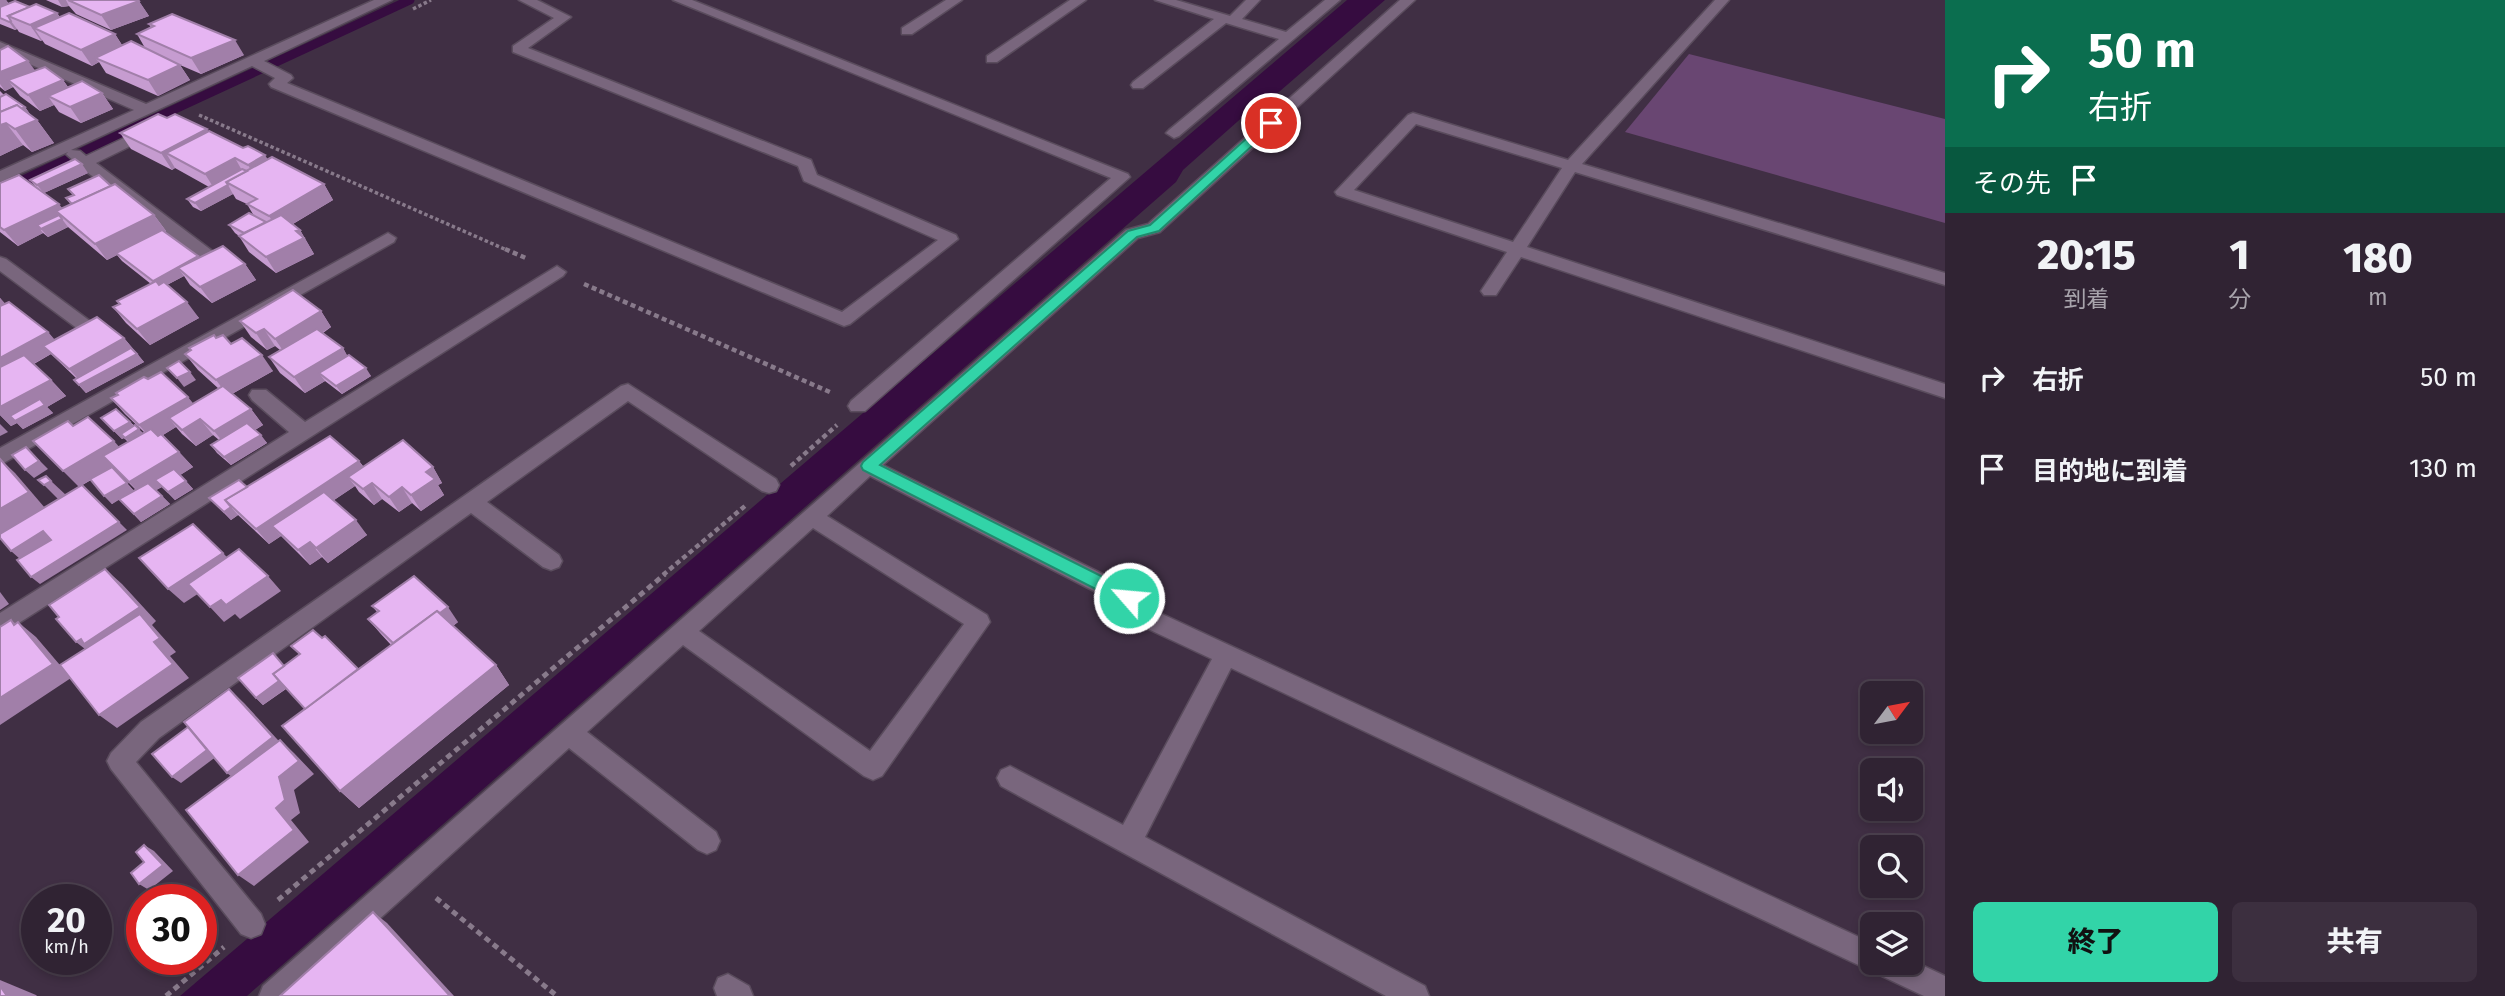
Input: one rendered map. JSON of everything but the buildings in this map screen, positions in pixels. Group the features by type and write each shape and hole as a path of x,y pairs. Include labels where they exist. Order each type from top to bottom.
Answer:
{"street":[{"path":"36,185 75,155 146,110 261,65 385,0"},
{"path":"261,65 286,78 276,84 844,320 950,239 810,178 805,163 518,48 564,17 526,0"},
{"path":"680,0 1122,177 858,406"},
{"path":"907,31 955,0"},
{"path":"992,59 1079,0"},
{"path":"1162,0 1289,37"},
{"path":"1138,85 1253,0"},
{"path":"1174,133 1333,0"},
{"path":"273,996 1132,234 1154,228 1408,0"},
{"path":"1490,291 1572,165 1722,0"},
{"path":"0,46 146,110"},
{"path":"1945,279 1413,118 1343,192 1945,391"},
{"path":"0,177 171,122"},
{"path":"75,155 209,257"},
{"path":"0,457 388,238"},
{"path":"0,263 88,328"},
{"path":"0,625 557,272"},
{"path":"251,924 120,761 150,730 628,391 769,485"},
{"path":"259,395 303,432"},
{"path":"869,466 1129,598 1154,621 1860,951"},
{"path":"473,503 551,561"},
{"path":"683,632 873,768 979,622 812,517"},
{"path":"1129,841 1226,655"},
{"path":"569,733 707,841"},
{"path":"1010,778 1415,996"},
{"path":"1911,975 1945,991"}],"path":[{"path":"408,876 557,996"}],"shaded area":[{"path":"1347,0 1385,0 1272,98 1246,114 1183,170 1176,182 247,996 180,996 205,975 217,975 217,964"},
{"path":"1689,54 1945,119 1945,223 1625,132"},
{"path":"144,118 155,125 0,198 0,186"}],"waterway":[{"path":"147,122 410,0"}],"route":[{"path":"1129,598 869,466 1132,234 1154,228 1271,123"}]}
